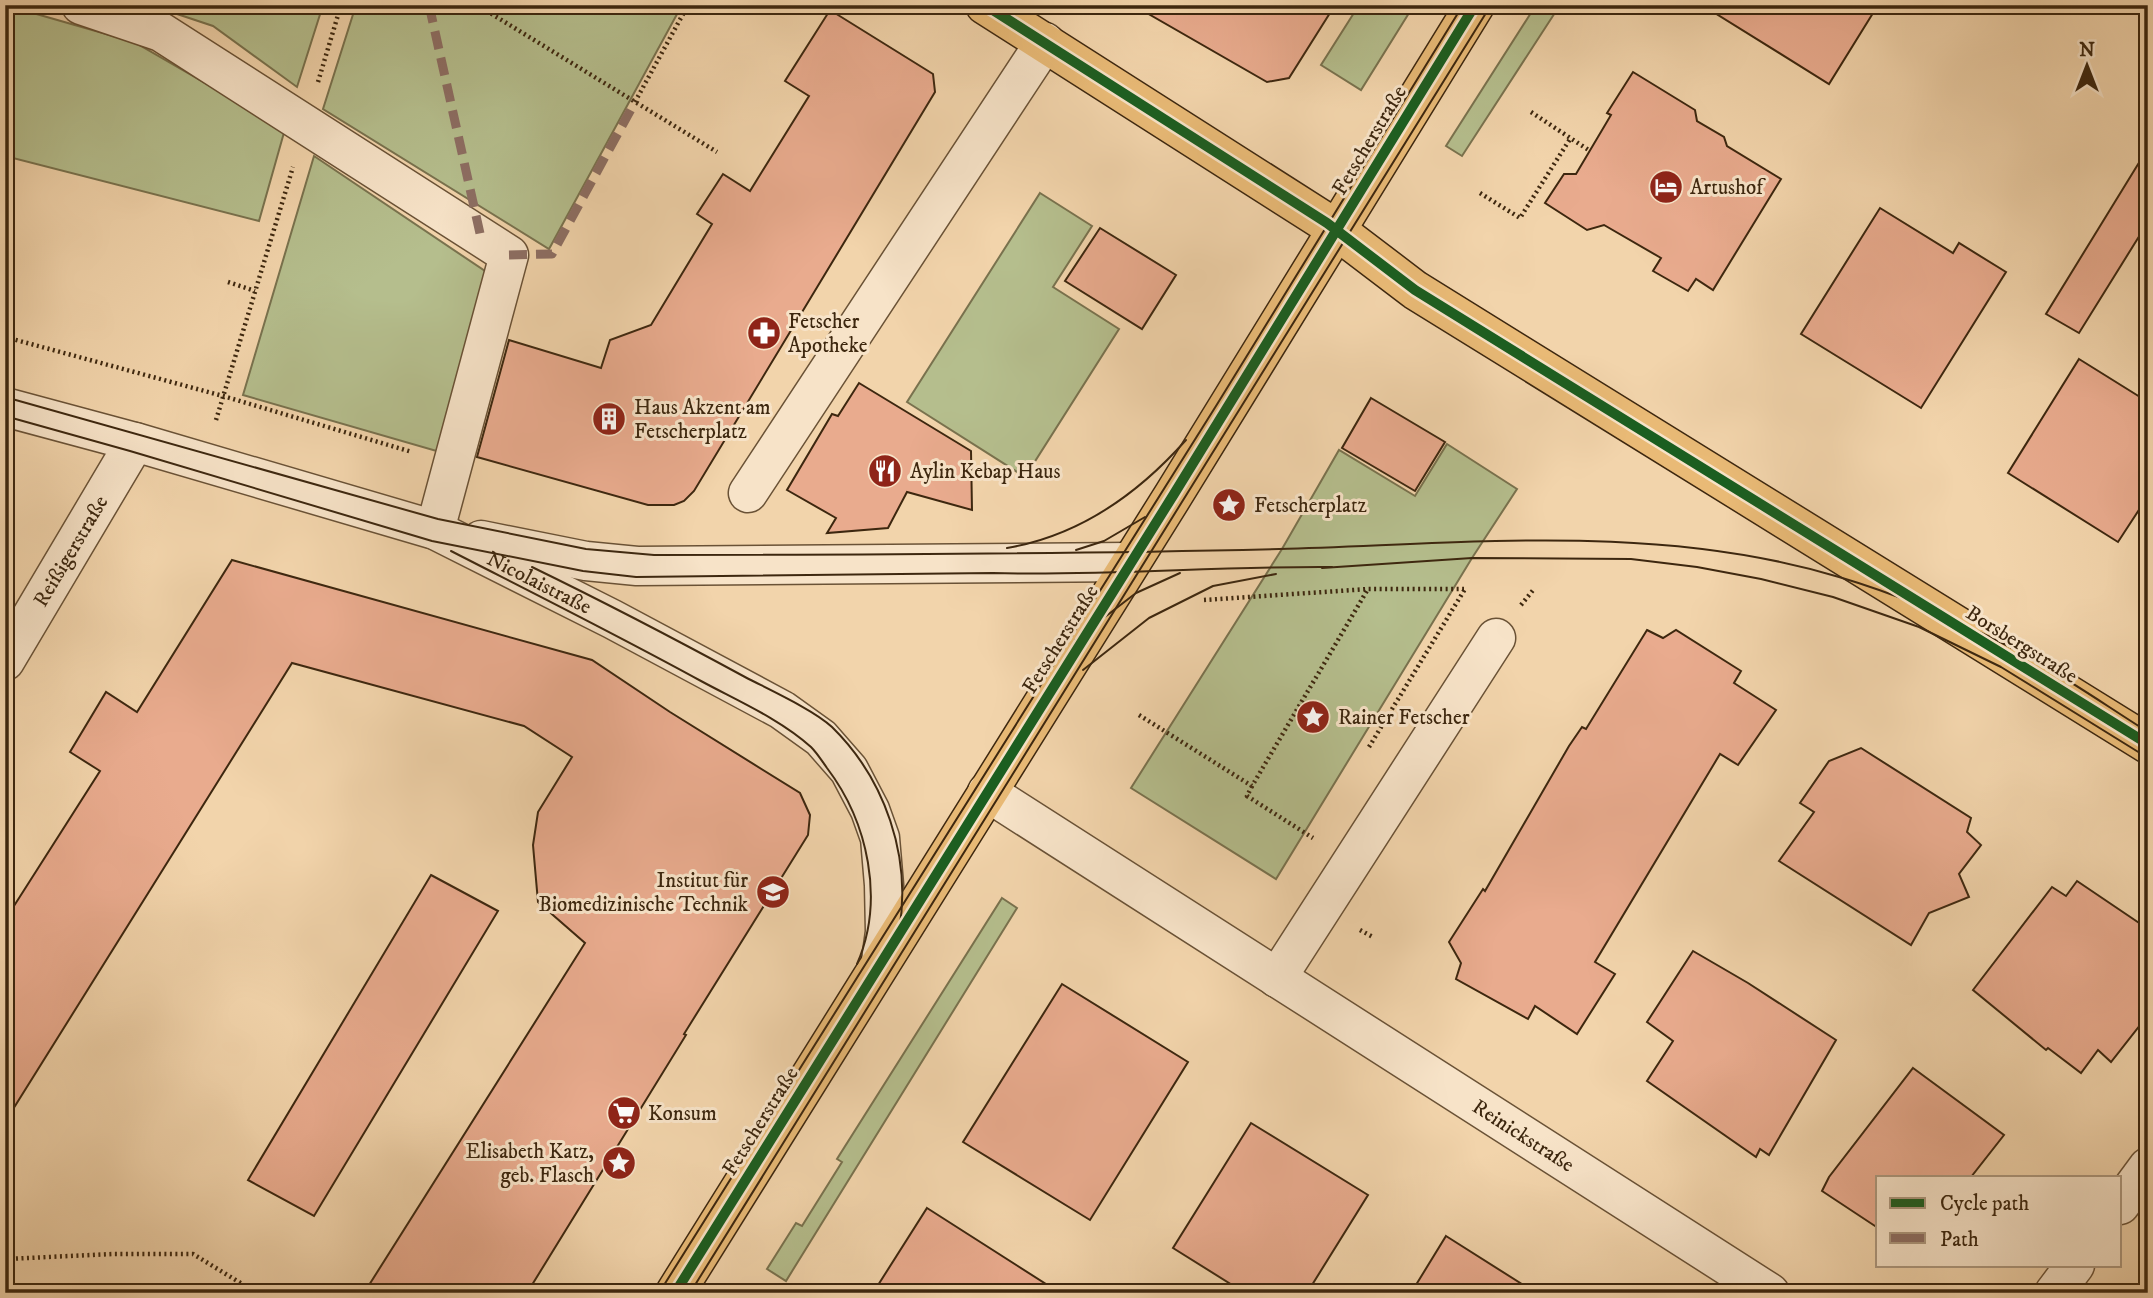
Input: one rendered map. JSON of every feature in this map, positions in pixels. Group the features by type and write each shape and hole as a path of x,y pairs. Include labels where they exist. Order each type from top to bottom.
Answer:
{"main road":[{"name":"Borsbergstraße","path":"985,5 1337,230 1415,290 2148,744"},
{"name":"Fetscherstraße","path":"676,1293 1475,5"}],"street":[{"path":"81,5 161,32 509,255 435,530 586,561 637,566 1130,562"},
{"path":"748,493 1045,42"},
{"name":"Nicolaistraße","path":"5,407 135,442 435,530 612,619 782,710 821,738 849,770 870,810 880,838 884,885 885,932 881,961"},
{"name":"Reißigerstraße","path":"5,661 135,442"},
{"path":"988,792 1277,978 1496,638"},
{"name":"Reinickstraße","path":"1277,978 1770,1293"},
{"path":"2122,1202 2148,1167"},
{"path":"2054,1293 2074,1266"}],"path":[{"path":"202,462 341,5"},
{"path":"477,5 717,152"},
{"path":"635,102 688,5"},
{"path":"1531,112 1590,151"},
{"path":"1480,193 1520,218 1570,139"},
{"path":"228,282 255,290"},
{"path":"5,337 223,396 453,464"},
{"path":"1204,600 1368,589 1465,589"},
{"path":"1313,838 1247,796 1368,589"},
{"path":"1139,715 1252,786"},
{"path":"5,1258 193,1254 257,1293"}],"green space":[{"path":"5,5 134,42 285,129 259,221 5,156"},
{"path":"150,5 323,5 297,87 213,26"},
{"path":"356,5 682,5 549,249 323,109"},
{"path":"1359,5 1414,5 1361,90 1321,65"},
{"path":"1536,5 1560,5 1462,156 1446,146"},
{"path":"314,156 485,271 440,452 243,395"},
{"path":"1040,193 1092,226 1053,287 1119,329 1025,477 907,402"},
{"path":"1447,444 1517,489 1276,879 1131,788 1282,549 1339,450 1415,496"},
{"path":"1002,898 1017,908 786,1281 767,1269 796,1223 802,1226 842,1162 837,1159"}],"building":[{"path":"1133,5 1335,5 1289,78 1267,82"},
{"path":"1702,5 1878,5 1829,84"},
{"path":"830,10 933,74 935,92 694,491 684,501 674,505 648,505 477,457 509,340 601,368 610,340 651,325 712,224 697,214 723,174 750,191 809,96 785,81"},
{"name":"Artushof","path":"1633,72 1695,110 1697,121 1724,137 1727,146 1781,179 1713,290 1696,279 1688,291 1653,271 1661,258 1604,225 1587,230 1545,203 1564,174 1576,174 1611,115 1607,113"},
{"path":"2148,148 2148,222 2079,333 2046,314"},
{"path":"1880,208 1953,253 1959,243 2006,272 1921,408 1801,334"},
{"path":"1100,228 1176,275 1142,329 1065,281"},
{"path":"2079,359 2148,402 2148,496 2118,542 2008,473"},
{"name":"Aylin Kebap Haus","path":"859,383 971,451 972,510 907,492 888,528 827,533 836,518 787,490 832,414 838,416"},
{"path":"1371,398 1445,442 1415,491 1342,448"},
{"path":"232,560 592,660 800,793 810,815 808,835 527,1293 364,1293 585,943 538,902 533,845 538,812 572,757 524,726 292,663 5,1122 5,920 100,771 70,752 106,692 137,712"},
{"path":"1647,630 1663,638 1676,630 1741,671 1734,683 1776,710 1738,765 1720,754 1595,962 1615,974 1577,1034 1535,1006 1528,1019 1456,979 1461,963 1449,942 1483,889 1485,891 1569,746 1582,727 1586,729"},
{"path":"1861,748 1971,818 1967,832 1981,845 1959,874 1969,897 1929,913 1911,945 1779,861 1814,812 1800,803 1829,761"},
{"path":"431,875 498,911 314,1216 248,1180"},
{"path":"2077,881 2148,929 2148,1015 2111,1062 2098,1050 2081,1073 2048,1048 2046,1050 1973,990 2052,887 2066,896"},
{"path":"1693,951 1836,1040 1769,1155 1760,1149 1756,1157 1647,1081 1673,1041 1647,1022"},
{"path":"1062,984 1188,1062 1090,1220 963,1142"},
{"path":"1913,1068 2004,1135 1972,1176 1876,1176 1876,1227 1822,1191 1829,1177"},
{"path":"1251,1123 1368,1195 1307,1293 1245,1293 1173,1248"},
{"path":"927,1208 1060,1293 873,1293"},
{"path":"1446,1236 1536,1293 1411,1293"}],"tram line":[{"path":"659,1293 1216,406 1463,5"},
{"path":"690,1293 1491,5"},
{"path":"5,397 438,519 586,549 654,555 967,554 1279,549 1560,540 1701,549 1770,560 1839,577 1926,608 2028,656 2148,732"},
{"path":"5,416 432,541 583,571 636,577 1078,573 1332,567"},
{"path":"1007,548 1058,534 1105,510 1148,478 1186,440"},
{"path":"1076,550 1104,541 1145,517"},
{"path":"451,551 758,711 811,747 841,789 853,812 868,862 870,914 857,964"},
{"path":"1322,568 1472,558 1631,559 1697,567 1761,579 1833,597 1919,627 2001,667 2148,758"},
{"path":"532,567 790,700 832,727 851,748 880,795 897,848 902,903 898,935 888,961"},
{"path":"1075,640 1136,593 1180,573"},
{"path":"1083,670 1149,618 1213,586 1276,574"}],"marked path":[{"path":"429,5 481,238"},
{"path":"509,255 552,254 635,102"}],"cycle path":[{"path":"985,5 1327,223 1415,290 2148,744"},
{"path":"675,1293 1174,494 1475,5"}],"place":[{"name":"Artushof","path":"1666,187"},
{"name":"Fetscher Apotheke","path":"764,333"},
{"name":"Haus Akzent am Fetscherplatz","path":"609,419"},
{"name":"Aylin Kebap Haus","path":"885,471"},
{"name":"Fetscherplatz","path":"1229,505"},
{"name":"Rainer Fetscher","path":"1313,717"},
{"name":"Institut für Biomedizinische Technik","path":"773,892"},
{"name":"Konsum","path":"624,1113"},
{"name":"Elisabeth Katz, geb. Flasch","path":"619,1163"}]}
